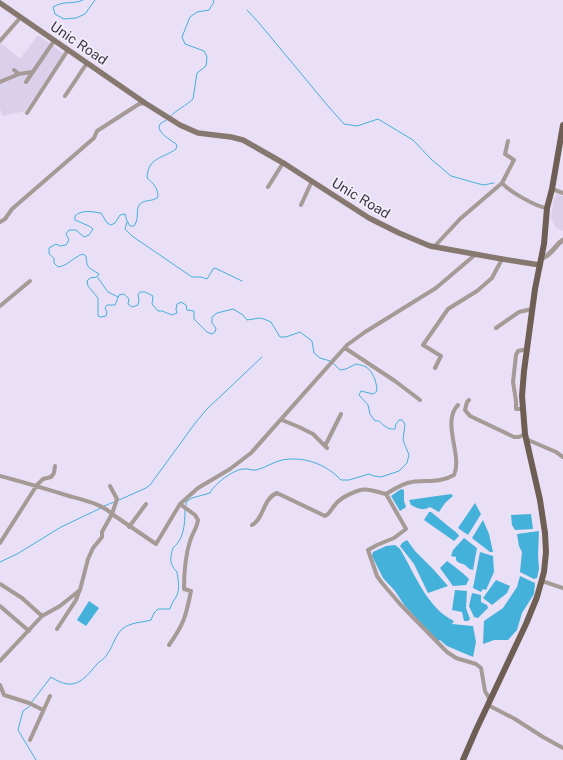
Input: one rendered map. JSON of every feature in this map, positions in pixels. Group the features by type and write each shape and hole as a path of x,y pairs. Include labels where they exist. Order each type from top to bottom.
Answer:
{"main road":[{"name":"Unic Road","path":"0,3 166,116 198,133 243,140 369,218 399,233 434,247 502,259 541,261"},
{"path":"463,760 526,624 542,581 546,552 545,533 540,500 526,437 522,396 532,310 541,261 547,208 560,158 563,125"}],"street":[{"path":"0,41 20,18"},
{"path":"26,82 54,41"},
{"path":"27,113 68,50"},
{"path":"65,96 87,63"},
{"path":"14,70 19,74"},
{"path":"0,82 19,74 32,72"},
{"path":"0,222 12,209 94,138 97,131 139,104 145,103"},
{"path":"434,247 460,219 502,183 514,160 505,154 508,141"},
{"path":"268,187 282,163"},
{"path":"301,205 312,182"},
{"path":"502,183 507,189 547,208"},
{"path":"552,189 563,193"},
{"path":"541,261 563,240"},
{"path":"0,476 37,485 102,507 129,527 156,544 181,505 198,488 244,460 282,420 345,348 365,332 436,288 476,254"},
{"path":"434,368 441,356 423,345 448,310 477,291 492,278 502,259"},
{"path":"0,306 30,281"},
{"path":"496,328 510,320 519,312 532,310"},
{"path":"345,348 395,381 420,400"},
{"path":"523,409 516,410 513,382 516,355 518,351 527,349"},
{"path":"468,400 465,410 470,416 514,437 526,437 563,457"},
{"path":"252,525 258,519 272,495 277,493 325,516 329,514 340,498 359,489 368,489 386,494 404,484 435,481 454,475 456,468 452,418 453,410 458,405"},
{"path":"282,420 312,434 326,447 341,414"},
{"path":"0,543 37,485 43,479 50,477 54,473 55,466"},
{"path":"57,628 76,600 88,559 93,548 102,537 102,532 117,501 110,486"},
{"path":"386,494 406,529 394,538 368,550 377,576 400,604 447,652 456,658 476,664 481,668 485,691 489,703 563,748"},
{"path":"129,527 146,504"},
{"path":"170,645 183,625 191,591 184,589 184,563 190,540 198,520 195,515 181,505"},
{"path":"542,581 563,588"},
{"path":"0,584 22,598 42,616"},
{"path":"0,661 42,616 60,606 80,590"},
{"path":"0,606 29,631"},
{"path":"0,685 4,695 31,704 43,710"},
{"path":"30,740 50,696"}],"shaded area":[{"path":"38,35 64,54 25,111 3,116 0,109 0,45 1,43 20,59"},
{"path":"557,193 563,196 563,231 555,227 551,218 554,197 555,198"}],"water":[{"path":"401,489 404,490 404,501 406,507 400,511 391,496"},
{"path":"451,494 453,496 445,503 439,512 430,507 425,509 418,508 411,505 409,500"},
{"path":"475,503 481,514 468,535 458,528"},
{"path":"429,512 431,512 459,536 454,541 424,520"},
{"path":"531,514 533,529 515,530 512,525 511,515"},
{"path":"483,520 489,534 493,552 490,552 472,538"},
{"path":"539,531 539,569 537,578 534,579 520,572 522,552 519,546 517,534"},
{"path":"464,538 477,548 473,570 458,562 456,557 451,556 453,550"},
{"path":"407,540 415,551 448,586 428,593 414,564 400,546"},
{"path":"395,545 400,549 422,590 436,608 454,621 452,624 473,626 476,642 473,657 447,646 440,640 438,641 405,606 395,591 383,578 372,556 373,552 386,546"},
{"path":"480,552 493,556 494,572 486,590 483,589 481,592 473,588"},
{"path":"447,561 469,579 466,585 453,586 440,568"},
{"path":"520,576 535,583 534,594 522,613 517,630 508,640 494,640 483,644 484,621 503,608 517,587"},
{"path":"496,580 510,586 507,593 492,605 483,598"},
{"path":"455,590 467,591 466,608 470,619 468,621 464,621 462,612 452,610"},
{"path":"472,593 481,595 481,602 487,605 488,608 478,618 474,617 469,606"},
{"path":"89,601 99,608 86,626 77,620"}],"waterway":[{"path":"83,0 57,5 53,7 55,14 64,19 76,18 85,14 95,0"},
{"path":"170,117 193,99 197,73 206,66 207,57 204,51 185,44 182,37 190,17 197,12 209,10 214,2 213,0"},
{"path":"247,10 344,124 357,126 378,119 413,140 431,159 451,176 483,185 494,183"},
{"path":"168,119 160,124 159,128 164,135 177,145 176,149 153,162 148,171 147,178 155,186 158,197 154,200 140,204 138,208 137,220 134,226 130,226 125,214 120,215 115,223 111,225 107,223 101,213 81,212 75,216 75,220 93,229 89,235 84,237 76,230 69,230 66,234 69,240 66,245 60,246 56,244 49,248 49,254 54,258 54,263 58,267 68,263 79,255 83,254 86,256 90,269 99,274 97,277 90,278 87,281 88,286 98,298 98,316 106,316 107,312 105,308 107,305 115,305 119,295 124,294 129,299 128,304 132,307 138,305 138,295 140,292 145,292 153,296 152,304 158,311 172,315 177,313 177,304 181,302 186,305 187,310 194,311 194,319 207,332 212,334 215,332 216,328 212,323 212,317 217,313 233,309 243,315 247,320 260,318 271,322 280,337 286,337 300,332 312,341 314,353 320,358 330,361"},
{"path":"127,222 125,229 132,236 192,277 207,279 215,268 242,281"},
{"path":"98,278 108,292 118,297"},
{"path":"119,500 150,485 207,409 262,357"},
{"path":"186,505 186,502 192,498 210,493 220,481 235,471 246,469 256,470 282,460 298,459 314,462 329,470 341,480 349,480 369,474 381,477 399,471 407,463 409,455 403,440 405,424 402,420 399,420 395,429 390,429 379,421 375,421 370,414 368,405 359,395 361,391 373,394 377,391 371,371 364,366 356,364 340,370 333,363"},
{"path":"104,506 114,502"},
{"path":"0,562 17,554 61,527 101,508"},
{"path":"31,703 51,677 66,684 72,684 82,680 106,657 122,629 132,624 151,620 154,613 158,609 170,609 177,595 179,586 177,572 171,564 171,555 173,548 182,536 185,521 185,510"},
{"path":"30,706 23,711 18,730 36,760"}]}
